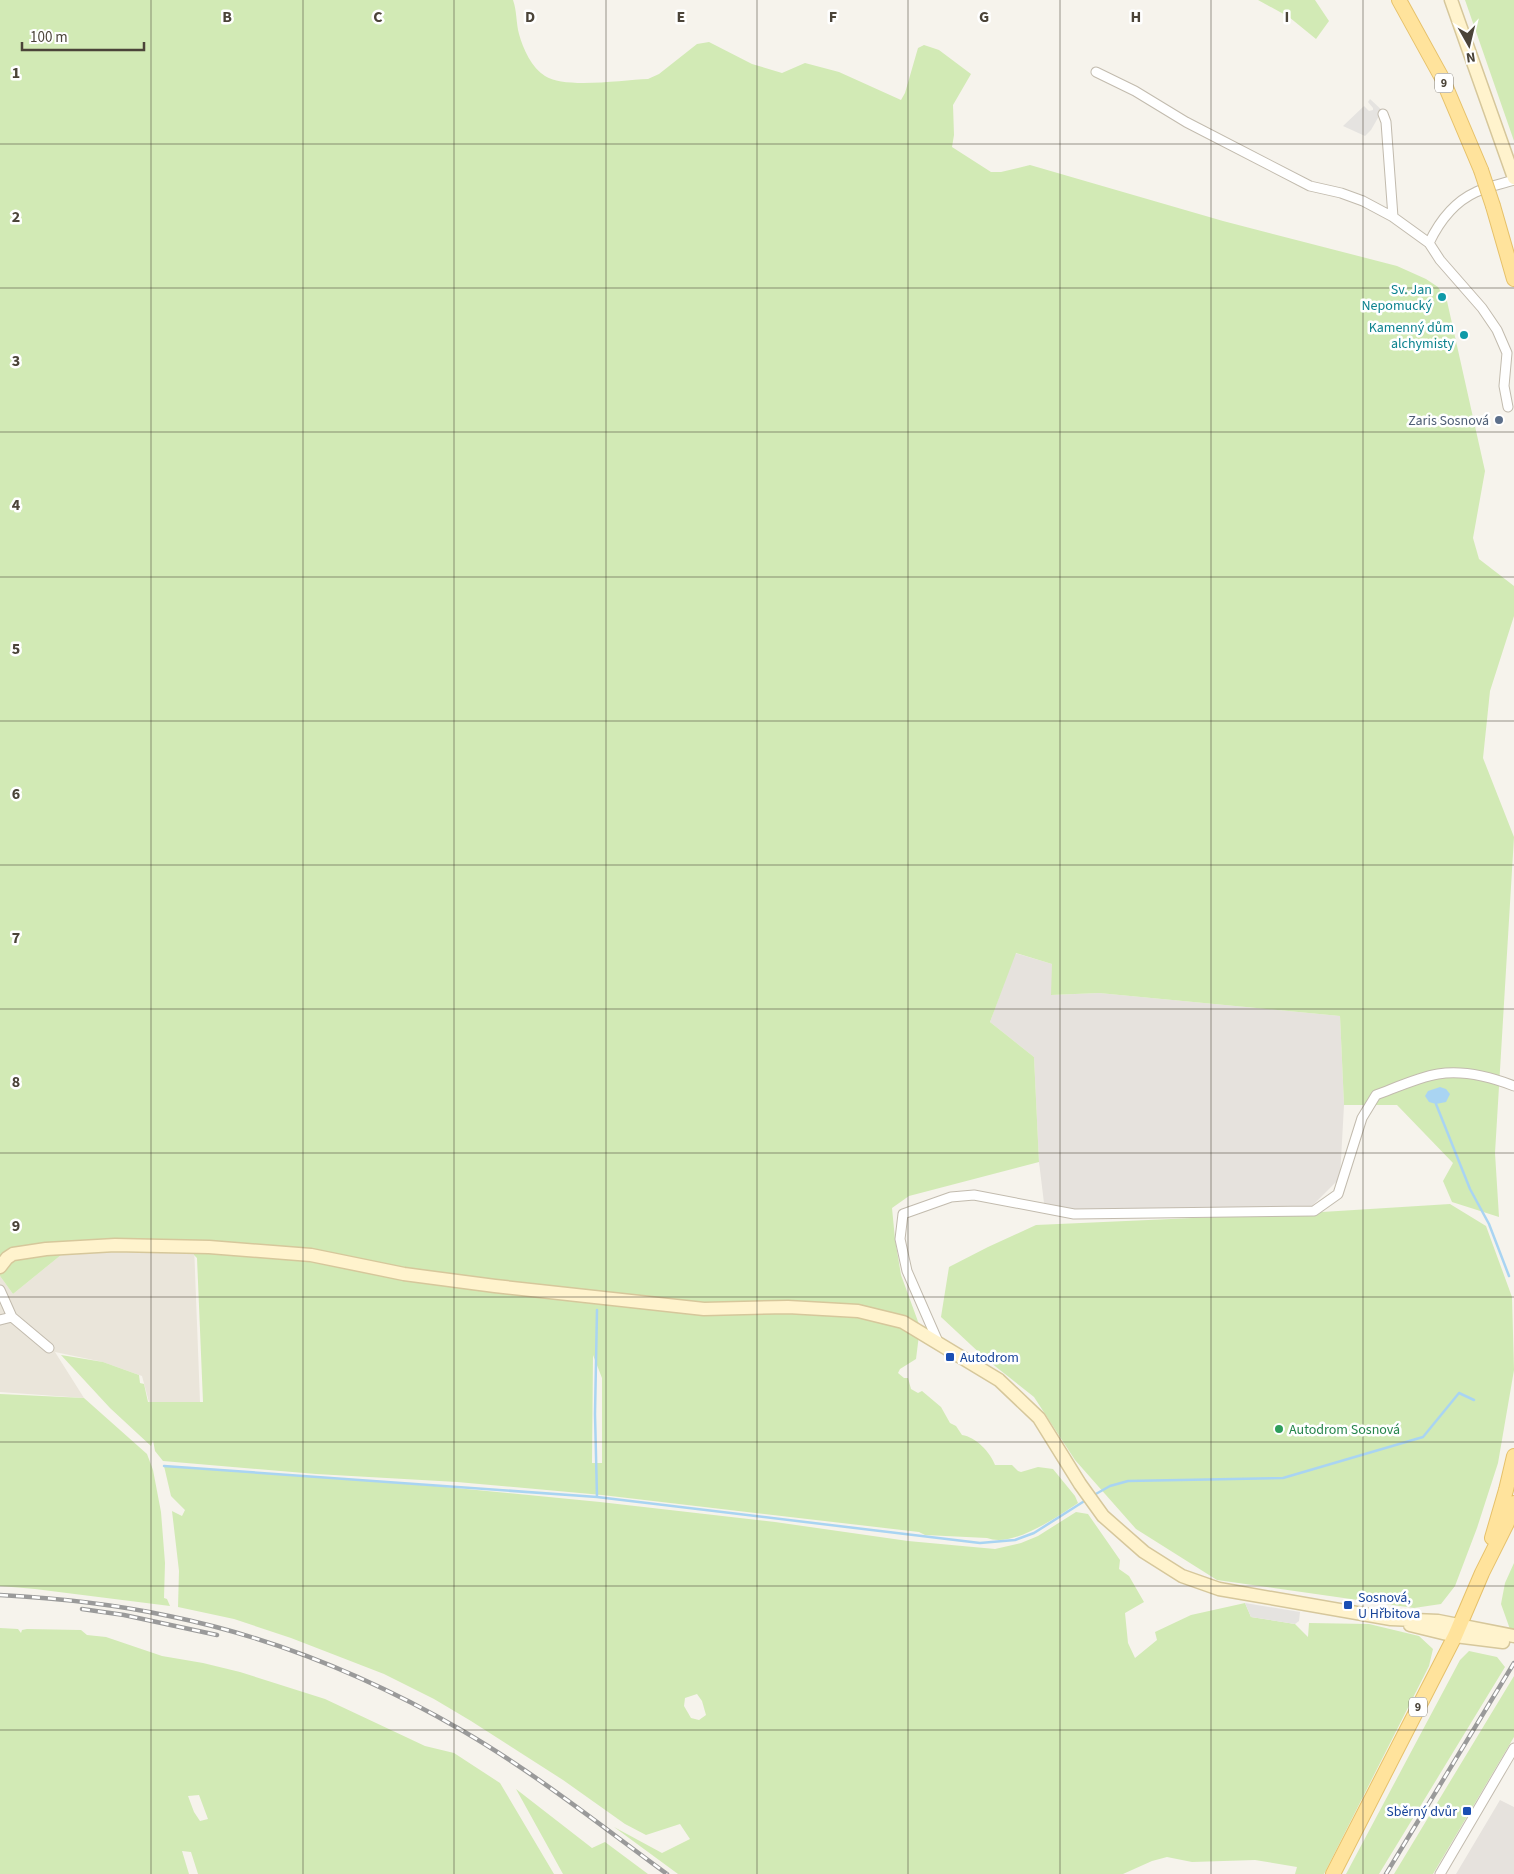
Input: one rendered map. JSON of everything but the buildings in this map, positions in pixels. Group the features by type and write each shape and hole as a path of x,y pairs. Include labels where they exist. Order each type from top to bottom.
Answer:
{"main road":[{"name":"9","path":"1400,0 1442,78 1481,170 1514,279"},
{"name":"9","path":"1482,1573 1514,1456"},
{"name":"9","path":"1333,1874 1457,1631 1514,1503"}],"street":[{"path":"1429,243 1437,225 1450,211 1476,192 1514,179 1451,0"},
{"path":"1096,72 1135,91 1186,122 1310,186 1348,196 1393,217 1429,243 1440,260 1482,308 1497,330 1507,353 1504,386 1508,407"},
{"path":"1382,114 1386,122 1393,217"},
{"path":"939,1344 907,1272 900,1239 903,1214 951,1197 974,1195 1074,1214 1314,1211 1338,1194 1362,1118 1376,1095 1437,1074 1461,1072 1514,1086"},
{"path":"0,1267 7,1258 14,1254 80,1246 209,1247 286,1252 342,1260 413,1275 704,1309 788,1307 858,1311 903,1322 999,1380 1039,1418 1080,1484 1103,1516 1144,1552 1182,1576 1219,1589 1391,1619 1438,1621 1457,1631 1514,1644"},
{"path":"0,1290 12,1317 49,1348"},
{"path":"0,1320 12,1317"},
{"path":"1457,1631 1514,1636"},
{"path":"1440,1874 1514,1748"}],"shaded area":[{"path":"1370,99 1385,113 1379,116 1365,136 1343,126 1364,106 1369,111 1373,110 1368,102"},
{"path":"1015,953 1052,964 1052,995 1099,993 1340,1016 1344,1105 1340,1178 1312,1206 1080,1211 1044,1203 1039,1162 1034,1057 990,1022"},
{"path":"77,1242 194,1245 200,1402 149,1402 142,1376 103,1362 55,1352 84,1398 0,1392 0,1276 13,1294"},
{"path":"1245,1603 1300,1612 1299,1621 1295,1624 1251,1617"},
{"path":"1500,1800 1514,1807 1514,1874 1456,1874"}],"green space":[{"path":"0,0 513,0 519,34 526,52 540,73 554,80 579,83 648,79 659,74 697,44 709,42 752,64 782,73 805,63 839,72 901,100 905,93 918,48 924,45 939,50 971,74 953,105 954,135 952,147 991,172 1001,172 1030,165 1223,221 1397,266 1426,279 1438,287 1447,301 1485,471 1473,538 1479,559 1514,586 1514,616 1490,691 1483,758 1514,837 1495,1153 1499,1217 1452,1202 1443,1181 1453,1163 1397,1105 1344,1105 1340,1016 1099,993 1051,995 1052,964 1016,953 990,1022 1034,1057 1039,1162 909,1196 892,1208 901,1275 920,1327 916,1359 900,1369 898,1373 904,1378 908,1378 911,1389 918,1393 922,1391 941,1407 950,1423 956,1426 962,1435 967,1436 982,1446 990,1455 995,1465 1012,1465 1021,1472 1038,1467 1053,1469 1075,1496 1078,1503 1034,1530 1009,1539 998,1540 925,1535 919,1532 602,1495 457,1482 316,1474 163,1461 155,1451 153,1440 151,1446 110,1408 61,1355 103,1362 139,1375 140,1383 144,1384 148,1402 203,1402 197,1258 194,1255 194,1245 77,1242 13,1294 0,1276","holes":["593,1355 602,1378 602,1463 592,1463"]},
{"path":"1258,0 1315,0 1329,21 1316,39 1289,17"},
{"path":"1465,0 1514,0 1514,141"},
{"name":"Autodrom Sosnová","path":"1450,1204 1486,1226 1512,1297 1514,1370 1498,1463 1477,1528 1455,1586 1441,1604 1414,1608 1217,1580 1136,1529 1075,1460 1034,1397 986,1359 941,1317 949,1267 1036,1225 1306,1213"},
{"path":"0,1394 84,1398 147,1454 153,1470 161,1512 165,1563 164,1598 167,1599 170,1606 0,1586"},
{"path":"164,1466 435,1486 600,1502 775,1522 908,1541 995,1549 1021,1543 1038,1536 1076,1512 1088,1514 1120,1560 1119,1569 1129,1576 1144,1602 1125,1613 1128,1643 1135,1658 1157,1640 1155,1632 1191,1615 1245,1603 1251,1617 1295,1624 1308,1637 1309,1623 1369,1624 1419,1636 1433,1649 1429,1666 1324,1874 1295,1874 1297,1867 1255,1860 1192,1862 1167,1857 1152,1861 1123,1874 678,1874 614,1827 662,1853 690,1839 680,1824 646,1835 625,1824 563,1780 471,1721 434,1699 384,1674 291,1638 234,1619 178,1607 179,1571 172,1511 182,1516 185,1510 171,1496","holes":["697,1694 702,1701 706,1715 699,1720 691,1718 684,1706 685,1698"]},
{"path":"1514,1563 1514,1633 1511,1632 1501,1604 1505,1583"},
{"path":"0,1628 18,1629 21,1633 22,1630 27,1629 81,1630 87,1635 106,1637 162,1656 240,1672 325,1699 425,1746 454,1753 500,1783 554,1874 198,1874 191,1852 182,1851 189,1874 0,1874","holes":["199,1795 208,1819 200,1821 194,1812 188,1796"]},
{"path":"1469,1651 1497,1657 1505,1667 1379,1874 1346,1874 1460,1660"},
{"path":"1514,1676 1514,1737 1433,1874 1394,1874"},
{"path":"516,1789 592,1848 605,1842 648,1874 563,1874"}],"water":[{"path":"1440,1087 1446,1089 1450,1094 1446,1102 1436,1104 1429,1102 1425,1096 1428,1091"}],"waterway":[{"path":"1436,1104 1470,1189 1489,1224 1509,1276"},
{"path":"597,1310 595,1414 597,1497"},
{"path":"1094,1495 1110,1486 1128,1481 1283,1478 1423,1437 1459,1393 1474,1400"},
{"path":"164,1466 597,1497 980,1543 1015,1540 1034,1533 1086,1500"}],"railway":[{"path":"0,1595 85,1602 169,1616 246,1635 321,1661 393,1694 490,1747 567,1800 667,1874"},
{"path":"82,1609 124,1615 217,1635"},
{"path":"1386,1874 1514,1663"}],"place":[{"name":"Sv. Jan Nepomucký","path":"1442,297"},
{"name":"Kamenný dům alchymisty","path":"1464,335"},
{"name":"Zaris Sosnová","path":"1499,420"},
{"name":"Autodrom","path":"950,1357"},
{"name":"Autodrom Sosnová","path":"1279,1429"},
{"name":"Sosnová, U Hřbitova","path":"1348,1605"},
{"name":"Sběrný dvůr","path":"1467,1811"}]}
